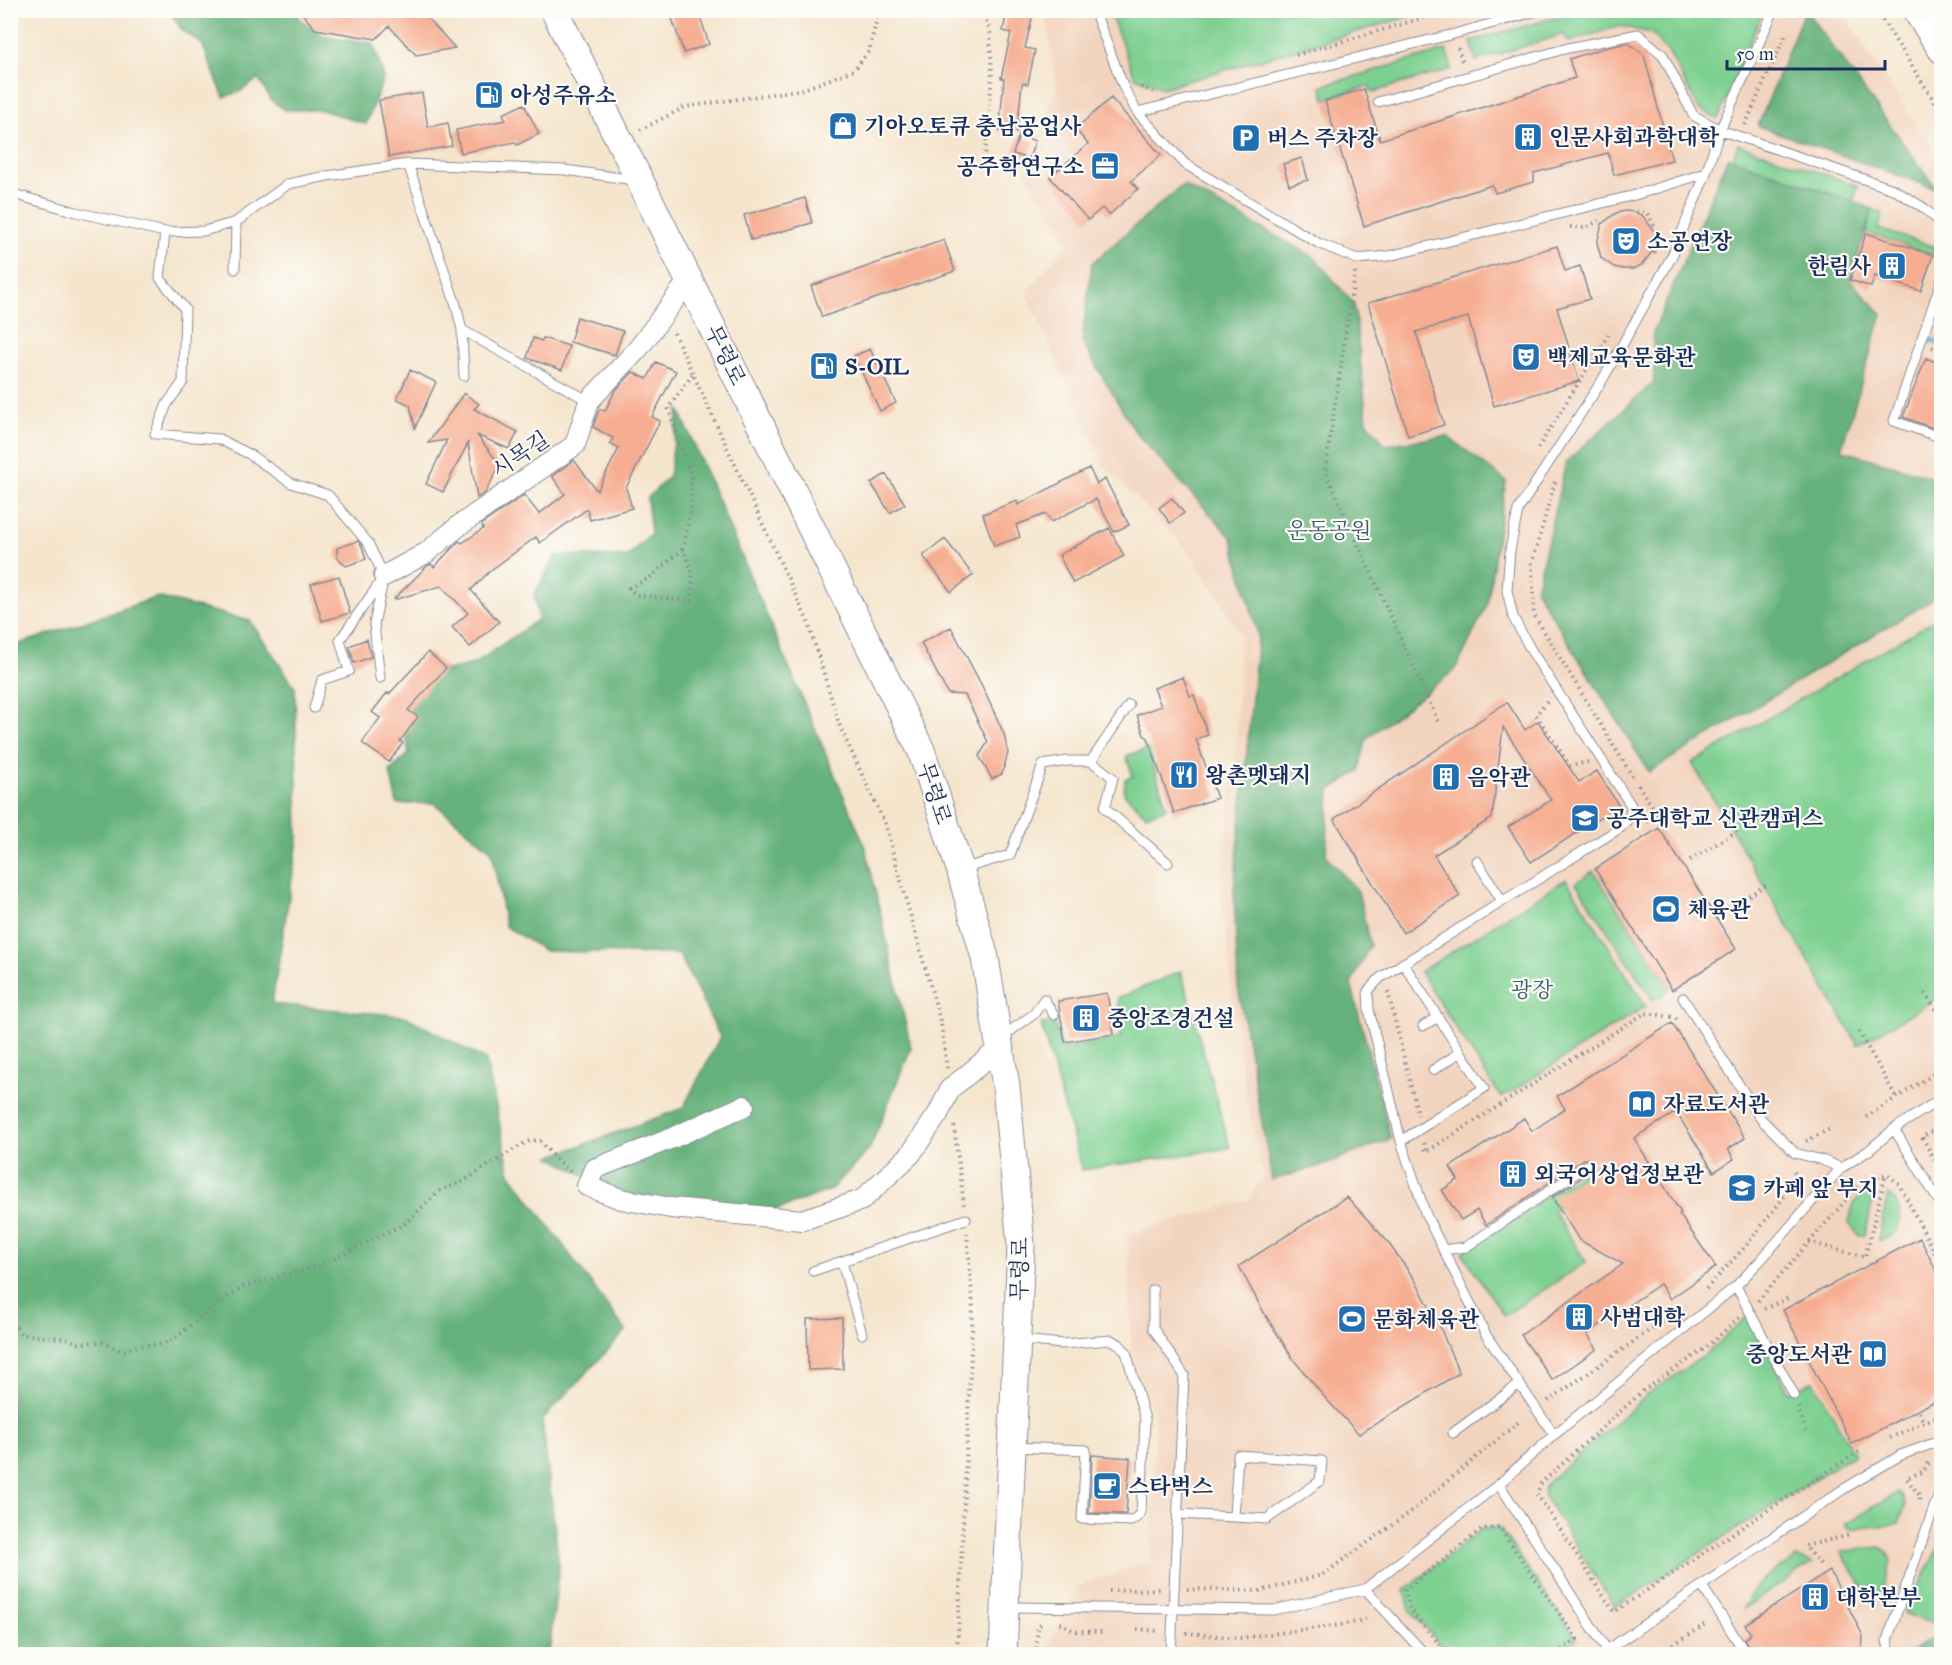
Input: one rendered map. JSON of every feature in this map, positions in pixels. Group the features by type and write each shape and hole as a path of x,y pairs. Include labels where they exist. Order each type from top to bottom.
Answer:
{"main road":[{"name":"무령로","path":"554,10 921,750 960,869 985,958 1006,1086 1021,1245 1003,1654"},
{"path":"1916,10 1941,50"}],"street":[{"name":"시목길","path":"384,576 426,553 460,525 575,445 589,401 638,349 689,280"},
{"path":"744,1106 594,1169 587,1186 621,1199 671,1208 802,1220 861,1200 910,1155 938,1114 950,1089 999,1043"}],"lane":[{"path":"1094,10 1124,88 1137,112 1185,164 1318,243 1357,259 1389,256 1635,195 1706,173"},
{"path":"1137,112 1454,34 1541,10"},
{"path":"1554,1436 1486,1335 1426,1215 1401,1141 1369,1010 1368,991 1380,978 1405,967 1503,901 1620,828 1629,818 1632,807 1532,652 1513,617 1507,590 1510,550 1518,510 1603,379 1672,256 1706,173 1720,130 1774,10"},
{"path":"1378,102 1568,48 1638,34 1663,55 1693,116 1720,130 1893,189 1924,208 1941,224"},
{"path":"408,164 456,305 462,330 464,376"},
{"path":"10,193 76,212 165,232 204,231 236,222 288,184 408,164 565,170 640,181"},
{"path":"234,269 236,222"},
{"path":"165,232 160,278 185,309 183,382 167,404 155,434 219,439 249,454 291,483 328,495 368,543 384,576 374,624 380,678"},
{"path":"1941,279 1894,421 1941,438"},
{"path":"462,330 589,401"},
{"path":"314,708 322,680 349,671 340,640 384,576"},
{"path":"1091,761 1129,705"},
{"path":"960,869 1010,855 1043,765 1067,761 1091,761 1113,778 1105,808 1168,862"},
{"path":"1477,861 1503,901"},
{"path":"1401,1141 1484,1088 1405,967"},
{"path":"999,1043 1034,1014 1044,999 1054,1015"},
{"path":"1683,999 1761,1119 1795,1153 1841,1168"},
{"path":"1423,1026 1438,1017"},
{"path":"1433,1070 1461,1052"},
{"path":"1004,1607 1274,1610 1365,1589 1499,1484 1736,1286 1841,1168 1941,1098"},
{"path":"1894,1129 1941,1206"},
{"path":"1443,1250 1466,1247 1588,1165"},
{"path":"813,1271 966,1219"},
{"path":"842,1262 862,1334"},
{"path":"1736,1286 1794,1395"},
{"path":"1153,1290 1153,1328 1184,1375 1172,1654"},
{"path":"1012,1447 1086,1450 1082,1519 1131,1521 1141,1512 1145,1419 1126,1352 1119,1344 1111,1340 1063,1344 1017,1339"},
{"path":"1453,1433 1518,1384"},
{"path":"1499,1484 1605,1652 1842,1490 1901,1455 1937,1442 1941,1438"},
{"path":"1178,1514 1267,1520 1320,1481 1322,1461 1238,1455 1234,1517"},
{"path":"1890,1654 1887,1640 1941,1485"},
{"path":"1702,1586 1746,1654"},
{"path":"1365,1589 1422,1653"}],"path":[{"path":"620,141 685,107 804,89 854,70 869,51 879,10"},
{"path":"981,10 990,30 992,77 985,156"},
{"path":"1292,56 1450,10"},
{"path":"1876,10 1941,113"},
{"path":"1745,125 1787,32"},
{"path":"1131,82 1161,94"},
{"path":"1635,211 1647,213 1660,236 1651,262"},
{"path":"1562,227 1585,228 1606,214"},
{"path":"1357,259 1325,471 1438,721"},
{"path":"665,313 808,622 840,727 885,824 942,1024 950,1089"},
{"path":"1532,457 1611,331"},
{"path":"683,549 648,579 629,588 636,595 691,601 693,574 683,549 691,510 691,475 668,408 693,374"},
{"path":"1557,478 1532,563 1534,615 1658,815 1639,826"},
{"path":"1549,699 1536,715 1570,766 1600,758"},
{"path":"1690,860 1737,831"},
{"path":"1723,910 1768,884"},
{"path":"1405,967 1386,985 1426,1152 1645,1013 1674,1017 1687,1028"},
{"path":"1925,993 1941,1020"},
{"path":"1859,1032 1896,1097"},
{"path":"1866,1117 1941,1069"},
{"path":"954,1124 966,1219 973,1308 957,1654"},
{"path":"1941,1125 1922,1137 1941,1173"},
{"path":"10,1330 16,1328 21,1334 68,1339 79,1344 102,1342 122,1351 138,1346 162,1344 174,1339 213,1306 243,1287 321,1265 404,1224 440,1191 462,1182 532,1140 540,1141 556,1159 587,1186"},
{"path":"1700,1295 1744,1247 1797,1180 1791,1163"},
{"path":"1809,1242 1865,1257 1887,1174"},
{"path":"1763,1310 1788,1298"},
{"path":"1549,1402 1690,1302"},
{"path":"1794,1395 1806,1431"},
{"path":"1919,1412 1924,1423"},
{"path":"1890,1438 1941,1414"},
{"path":"1107,1591 1174,1589 1261,1591 1322,1575 1408,1514 1521,1420"},
{"path":"1541,1483 1537,1494 1614,1612 1862,1450"},
{"path":"1920,1496 1906,1478 1923,1472 1932,1458"},
{"path":"1448,1654 1410,1610 1406,1590 1482,1529 1499,1527 1577,1639 1556,1654"},
{"path":"1820,1564 1805,1546 1850,1535"},
{"path":"1052,1619 1074,1631 1106,1632"},
{"path":"1137,1629 1240,1638 1370,1619"},
{"path":"1658,1654 1712,1621"},
{"path":"1035,1654 1038,1626 1045,1622"}],"shaded area":[{"name":"공주대학교 신관캠퍼스","path":"1045,10 1841,11 1916,125 1941,158 1941,1654 1045,1654 1078,1586 1151,1561 1155,1422 1131,1355 1128,1234 1248,1200 1263,1177 1243,1081 1221,894 1236,741 1240,633 1193,556 1103,465 1026,292 1069,242 1025,174 1057,89"}],"green space":[{"path":"169,11 294,11 320,34 338,39 373,43 384,77 366,124 322,110 285,110 271,100 258,79 241,91 224,97 202,44 182,30"},
{"path":"1109,11 1428,11 1163,88 1135,77"},
{"path":"1580,11 1763,11 1718,119 1699,109 1669,53 1651,33 1620,26 1568,42 1564,34 1476,61 1471,41"},
{"path":"1804,11 1806,11 1937,189 1758,126"},
{"path":"1446,50 1452,69 1372,92 1369,86 1325,99 1321,86"},
{"path":"1738,144 1858,186 1853,202 1732,159"},
{"path":"1728,157 1873,209 1850,280 1882,314 1841,450 1941,480 1941,594 1649,772 1536,590 1566,462 1654,382 1653,333"},
{"name":"운동공원","path":"1183,185 1314,257 1354,304 1367,421 1385,445 1447,436 1506,481 1487,605 1456,669 1366,739 1359,771 1330,790 1326,856 1358,891 1370,945 1351,984 1391,1139 1320,1166 1272,1180 1238,987 1234,890 1258,635 1232,538 1136,433 1082,342 1092,263"},
{"path":"1873,209 1883,214 1878,229 1936,247 1933,255 1866,233"},
{"path":"679,409 865,846 911,1048 869,1150 830,1190 777,1210 617,1193 550,1157 683,1108 720,1037 679,954 545,951 505,926 492,851 434,803 397,804 390,771 409,754 402,706 438,672 474,664 539,619 534,595 556,555 627,557 651,533 647,499 669,476"},
{"path":"157,597 250,621 295,687 298,840 272,1004 405,1016 486,1060 510,1173 626,1331 542,1420 559,1565 549,1654 11,1654 11,647"},
{"path":"1941,616 1941,996 1858,1045 1692,763"},
{"path":"1148,749 1167,808 1146,815 1124,794 1125,779 1133,776 1126,756"},
{"path":"1593,871 1671,988 1653,1000 1576,883"},
{"name":"광장","path":"1566,879 1646,1006 1501,1098 1420,972"},
{"path":"1181,971 1230,1148 1082,1170 1041,1024 1054,1022 1063,1049 1120,1038 1118,998"},
{"path":"1594,1165 1602,1178 1553,1211 1586,1262 1504,1316 1462,1252"},
{"path":"1875,1190 1865,1236 1859,1236 1849,1223 1853,1206 1863,1194"},
{"path":"1888,1194 1898,1207 1900,1222 1893,1235 1878,1240"},
{"path":"1748,1316 1789,1392 1814,1381 1854,1454 1615,1607 1543,1494 1546,1484 1649,1393 1705,1355"},
{"path":"1899,1492 1905,1504 1899,1524 1850,1529 1845,1524"},
{"path":"1499,1527 1577,1639 1556,1654 1448,1654 1410,1610 1405,1590 1482,1529"},
{"path":"1941,1543 1941,1627 1904,1613"},
{"path":"1880,1547 1887,1551 1891,1561 1884,1589 1871,1601 1841,1552"},
{"path":"1796,1558 1812,1563 1743,1609 1761,1582"},
{"path":"1941,1634 1941,1654 1908,1654 1908,1653"}],"building":[{"path":"299,10 420,10 455,48 416,55 389,26 376,39 315,29"},
{"path":"669,10 698,10 709,44 684,53"},
{"path":"1007,10 1034,10 1025,48 1035,50 1028,84 1022,83 1017,132 999,131 1004,79 1001,78 1011,33 1003,31"},
{"name":"인문사회과학대학","path":"1628,43 1644,55 1672,160 1614,175 1608,153 1534,173 1534,182 1495,193 1492,185 1364,226 1325,101 1364,89 1380,140 1575,78 1569,59"},
{"path":"422,93 428,127 448,123 452,146 389,157 379,100"},
{"name":"공주학연구소","path":"1111,98 1161,155 1131,181 1138,189 1109,215 1102,208 1088,220 1050,177 1088,144 1075,129"},
{"path":"524,104 539,134 517,145 515,142 461,153 456,130 506,120 503,114"},
{"path":"1019,135 1035,141 1029,159 1013,154"},
{"path":"1302,158 1308,180 1289,185 1283,164"},
{"path":"805,198 812,223 751,240 744,215"},
{"name":"소공연장","path":"1625,211 1643,216 1654,231 1656,240 1654,249 1642,265 1633,269 1614,267 1601,258 1597,243 1602,224 1616,213"},
{"name":"한림사","path":"1866,233 1933,255 1921,291 1875,276 1871,287 1850,280"},
{"path":"944,240 955,271 822,317 811,286"},
{"name":"백제교육문화관","path":"1557,246 1565,271 1580,266 1590,299 1557,308 1579,381 1494,406 1468,317 1416,332 1444,425 1408,436 1368,303"},
{"path":"577,317 623,331 615,355 570,342"},
{"path":"533,338 542,341 543,338 569,346 562,370 527,358"},
{"path":"870,349 896,403 880,411 854,356"},
{"path":"1926,358 1941,364 1941,431 1903,417"},
{"path":"656,362 676,371 652,417 660,421 626,488 632,508 590,520 587,509 540,543 536,537 491,570 471,590 499,622 470,647 452,627 468,613 441,586 393,600 426,567 431,564 434,567 459,541 462,543 483,529 482,524 524,495 539,514 565,494 552,476 574,460 597,491 619,448 610,443 613,438 593,427 598,413 600,409 605,411 615,391 633,372 647,379"},
{"path":"410,370 436,382 415,428 410,405 397,399"},
{"path":"464,393 479,404 474,409 518,432 509,449 477,435 500,465 485,493 477,498 468,443 443,492 426,484 447,440 428,443"},
{"path":"1089,468 1097,484 1105,479 1129,525 1114,532 1096,499 1051,522 1046,514 1016,525 1020,537 994,546 983,514 1017,501 1018,505"},
{"path":"886,474 905,504 890,513 871,483"},
{"path":"1172,498 1184,513 1170,523 1159,508"},
{"path":"1109,528 1124,556 1073,583 1059,555"},
{"path":"945,539 973,575 951,592 923,556"},
{"path":"358,541 366,559 346,566 337,557 337,548"},
{"path":"339,576 350,613 322,621 311,584"},
{"path":"951,627 1004,734 1008,753 1002,774 992,779 979,756 988,742 965,695 948,694 921,643"},
{"path":"367,639 371,657 354,663 349,646"},
{"path":"428,652 446,668 408,710 418,717 400,741 403,743 389,762 362,743 380,718 372,712 387,693 389,694"},
{"name":"왕촌멧돼지","path":"1183,677 1190,696 1194,695 1208,735 1196,739 1217,798 1174,813 1148,738 1144,735 1137,715 1161,706 1154,688"},
{"name":"음악관","path":"1507,702 1525,730 1538,721 1579,782 1597,771 1619,806 1531,862 1508,827 1551,800 1503,727 1492,818 1434,855 1460,896 1403,933 1334,819"},
{"name":"체육관","path":"1659,828 1736,949 1672,990 1595,869"},
{"name":"중앙조경건설","path":"1107,993 1114,1034 1065,1042 1058,1001"},
{"path":"1672,1023 1745,1138 1728,1149 1734,1159 1714,1172 1676,1112 1634,1138 1681,1213 1679,1214 1716,1267 1670,1299 1660,1284 1587,1334 1597,1349 1552,1380 1521,1335 1623,1264 1579,1240 1552,1197 1592,1171 1594,1162 1584,1159 1486,1225 1477,1210 1461,1220 1442,1190 1458,1180 1450,1167 1524,1118 1532,1131 1565,1109 1557,1096"},
{"name":"문화체육관","path":"1347,1197 1387,1241 1415,1280 1440,1327 1459,1373 1359,1434 1293,1359 1263,1311 1239,1266"},
{"name":"중앙도서관","path":"1920,1238 1941,1281 1941,1398 1852,1444 1783,1310"},
{"path":"842,1318 843,1369 808,1370 807,1319"},
{"name":"스타벅스","path":"1092,1455 1130,1458 1126,1514 1089,1513"},
{"name":"대학본부","path":"1830,1571 1863,1636 1862,1654 1753,1654 1744,1639 1751,1634 1745,1624"},
{"path":"1733,1646 1738,1654 1720,1654"}],"waterway":[{"path":"1928,339 1942,344"}],"place":[{"name":"아성주유소","path":"489,95"},
{"name":"기아오토큐 충남공업사","path":"843,126"},
{"name":"인문사회과학대학","path":"1528,137"},
{"name":"버스 주차장","path":"1246,138"},
{"name":"공주학연구소","path":"1105,166"},
{"name":"소공연장","path":"1626,241"},
{"name":"한림사","path":"1892,266"},
{"name":"백제교육문화관","path":"1526,357"},
{"name":"S-OIL","path":"824,366"},
{"name":"왕촌멧돼지","path":"1184,775"},
{"name":"음악관","path":"1446,777"},
{"name":"공주대학교 신관캠퍼스","path":"1585,818"},
{"name":"체육관","path":"1666,909"},
{"name":"중앙조경건설","path":"1086,1018"},
{"name":"자료도서관","path":"1642,1104"},
{"name":"외국어상업정보관","path":"1513,1174"},
{"name":"카페 앞 부지","path":"1742,1188"},
{"name":"사범대학","path":"1579,1317"},
{"name":"문화체육관","path":"1352,1319"},
{"name":"중앙도서관","path":"1873,1354"},
{"name":"스타벅스","path":"1107,1486"},
{"name":"대학본부","path":"1815,1597"}]}
